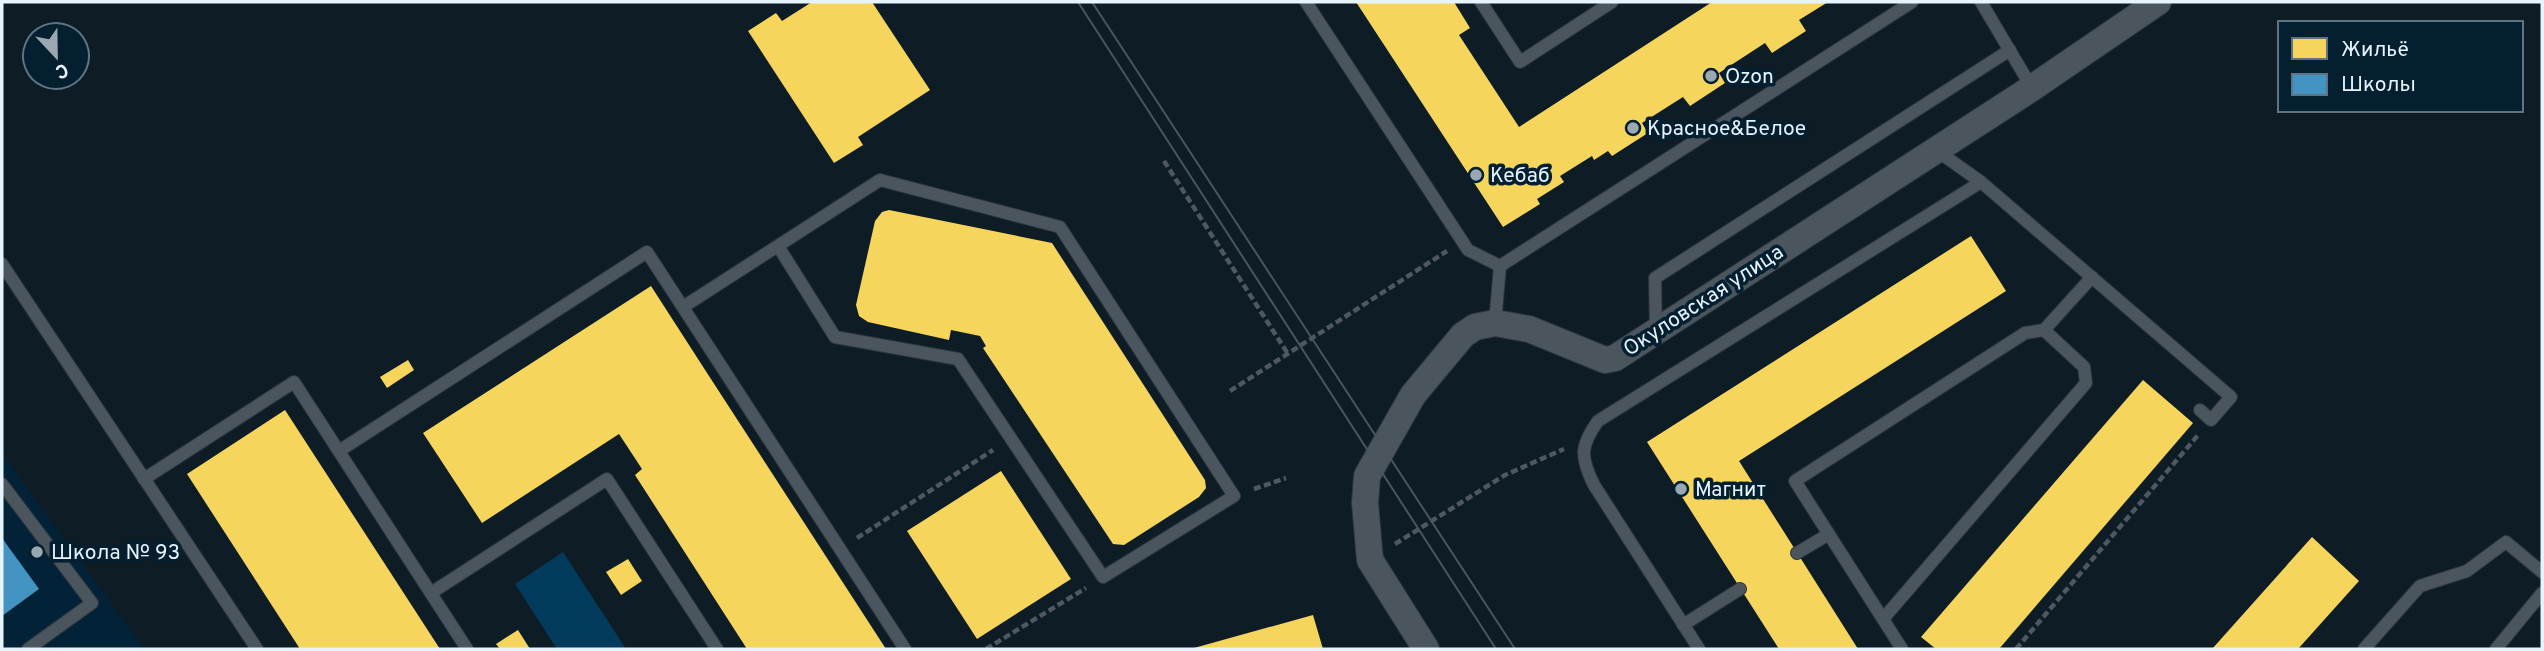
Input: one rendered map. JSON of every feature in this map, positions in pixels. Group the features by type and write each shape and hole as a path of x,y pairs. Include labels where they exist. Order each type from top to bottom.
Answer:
{"street":[{"name":"Окуловская улица","path":"1495,323 1529,329 1605,359 1615,358 2032,88 2158,2"},
{"path":"1426,649 1370,559 1365,503 1367,475 1413,395 1463,335 1475,327 1495,323"}],"lane":[{"path":"1306,2 1468,250 1500,266"},
{"path":"1481,2 1520,62 1612,2"},
{"path":"1500,266 1913,2"},
{"path":"1981,2 2032,88"},
{"path":"1656,332 1655,278 2010,50"},
{"path":"1935,149 1981,182 2231,397 2211,420 2200,410"},
{"path":"683,307 880,180 1060,227 1234,496 1103,577 958,359 835,337 778,246"},
{"path":"1699,649 1594,485 1584,465 1584,440 1598,421 1981,182"},
{"path":"339,451 647,252 905,649"},
{"path":"2,264 257,649"},
{"path":"1495,323 1500,266"},
{"path":"1902,649 1795,481 2025,333 2044,330 2092,278"},
{"path":"1883,619 2086,383 2084,367 2044,330"},
{"path":"144,479 294,382 467,649"},
{"path":"431,593 607,479 717,649"},
{"path":"2,484 92,603 28,649"},
{"path":"1797,553 1829,534"},
{"path":"2364,649 2420,586 2467,571 2506,542 2542,572"},
{"path":"1683,625 1741,589"},
{"path":"2496,649 2542,593"}],"path":[{"path":"1164,161 1288,354"},
{"path":"1230,391 1462,241"},
{"path":"2016,649 2211,420"},
{"path":"840,549 1012,438"},
{"path":"1403,539 1505,475 1584,440"},
{"path":"1234,496 1286,478"},
{"path":"986,649 1103,577"}],"shaded area":[{"name":"Школа № 93","path":"2,454 144,649 2,649"},
{"path":"563,552 626,649 557,649 515,584"}],"building: Жильё":[{"path":"812,2 872,2 930,90 858,137 863,145 834,163 748,31 776,13 782,21"},
{"path":"1356,2 1454,2 1470,28 1459,35 1519,127 1712,2 1828,2 1799,20 1806,31 1772,53 1765,43 1719,73 1725,83 1690,106 1683,97 1642,123 1648,133 1612,156 1608,151 1594,160 1592,156 1560,176 1564,182 1537,199 1540,204 1503,227"},
{"path":"889,210 1052,243 1205,480 1206,488 1199,497 1124,545 1113,544 983,348 986,346 980,336 951,330 949,340 868,322 859,316 856,305 875,221 882,212"},
{"path":"1971,236 2006,291 1739,461 1858,649 1779,649 1647,442"},
{"path":"651,286 886,649 747,649 635,475 642,469 619,434 482,523 423,433"},
{"path":"408,360 414,370 387,388 380,377"},
{"path":"2143,380 2193,423 1999,649 1936,649 1921,637"},
{"path":"285,410 440,649 300,649 187,474"},
{"path":"1001,471 1071,579 977,639 907,531"},
{"path":"2312,537 2359,581 2298,649 2212,649"},
{"path":"628,559 642,581 621,595 606,572"},
{"path":"1313,615 1323,649 1194,649 1194,648"},
{"path":"518,630 530,649 500,649 496,644"}],"building: Школы":[{"path":"2,538 39,589 2,616"}],"tram line":[{"path":"1078,2 1496,649"},
{"path":"1092,2 1515,649"}],"place":[{"name":"Ozon","path":"1711,76"},
{"name":"Красное&Белое","path":"1633,128"},
{"name":"Кебаб","path":"1476,175"},
{"name":"Магнит","path":"1681,489"},
{"name":"Школа № 93","path":"37,552"}]}
